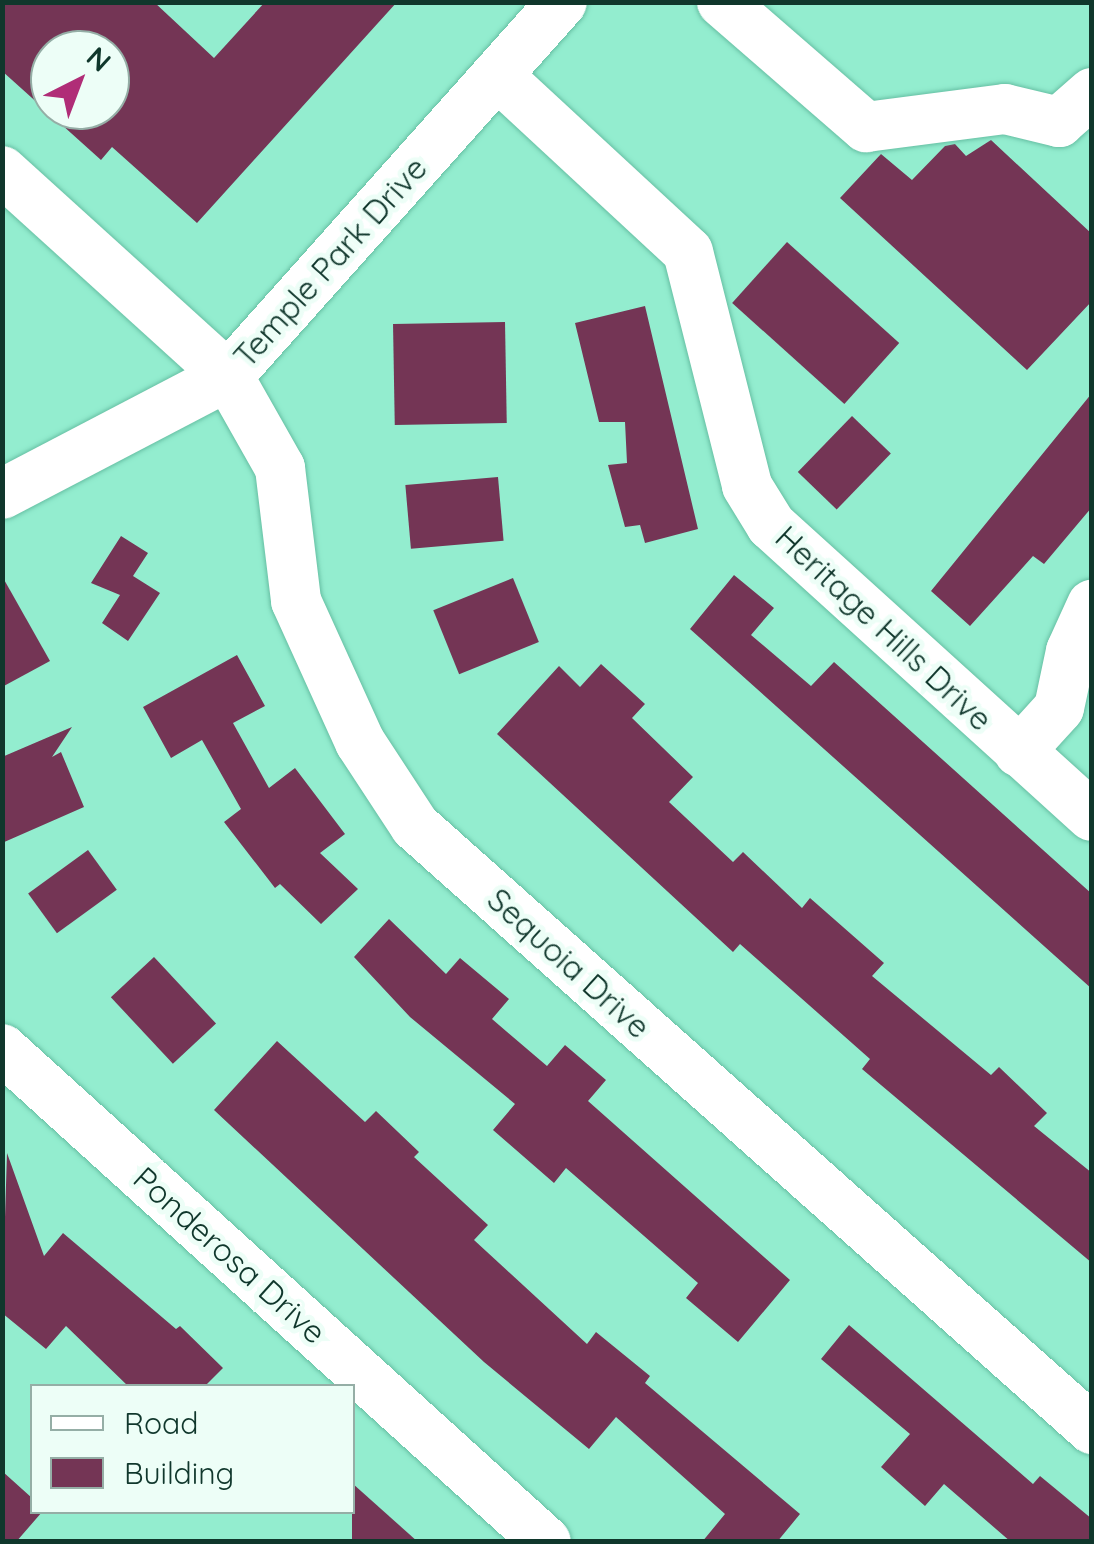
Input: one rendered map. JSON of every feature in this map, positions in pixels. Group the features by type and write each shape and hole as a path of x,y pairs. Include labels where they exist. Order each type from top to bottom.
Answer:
{"street":[{"name":"Temple Park Drive","path":"2,494 228,376 562,2"},
{"path":"722,2 866,127 1006,109 1080,122"},
{"name":"Heritage Hills Drive","path":"497,75 688,252 756,506 1092,816"},
{"name":"Sequoia Drive","path":"2,171 228,376 280,468 296,601 360,742 415,826 1092,1428"},
{"path":"1019,752 1075,705 1071,651 1092,605"},
{"name":"Ponderosa Drive","path":"2,1049 546,1542"}],"building":[{"path":"2,2 154,2 214,58 265,2 397,2 197,223 112,147 101,160 68,130 130,130 130,30 30,30 30,96 2,71"},
{"path":"991,140 1092,234 1092,301 1027,370 840,198 881,154 912,180 945,146 955,144 966,156"},
{"path":"787,242 899,343 844,404 732,303"},
{"path":"645,306 698,529 645,543 640,525 625,527 608,465 627,463 625,422 599,422 575,323"},
{"path":"505,322 507,423 395,425 393,324"},
{"path":"1092,393 1092,507 1044,564 1033,556 970,626 931,591"},
{"path":"852,416 891,454 837,510 798,472"},
{"path":"498,477 504,541 411,549 405,485"},
{"path":"121,536 148,553 133,576 160,593 128,641 102,623 120,595 91,583"},
{"path":"734,575 774,608 751,635 811,686 834,662 1092,894 1092,989 690,629"},
{"path":"2,576 50,661 2,687"},
{"path":"513,578 539,642 459,674 433,610"},
{"path":"237,655 265,706 233,723 269,788 295,768 345,834 320,853 358,889 321,924 280,884 275,888 224,822 241,809 202,740 171,758 143,707"},
{"path":"601,664 645,704 632,718 693,777 669,802 733,862 743,852 802,908 810,898 884,963 872,976 991,1075 999,1067 1047,1113 1034,1126 1092,1173 1092,1263 862,1069 870,1059 740,944 733,952 497,734 559,666 580,687"},
{"path":"72,727 52,757 61,752 84,807 2,843 2,757"},
{"path":"88,850 117,890 57,933 28,893"},
{"path":"389,919 446,974 460,958 509,999 492,1019 547,1066 565,1045 606,1080 588,1101 790,1280 738,1342 686,1298 698,1283 566,1168 554,1183 493,1130 515,1104 410,1017 354,957"},
{"path":"154,957 216,1024 173,1064 111,997"},
{"path":"277,1041 365,1122 376,1111 419,1152 414,1157 488,1225 474,1240 587,1344 596,1332 650,1376 645,1383 800,1514 777,1542 702,1542 725,1514 616,1417 589,1449 484,1362 214,1110"},
{"path":"7,1153 44,1256 63,1233 176,1329 180,1326 223,1368 207,1384 126,1384 66,1326 46,1349 2,1313"},
{"path":"849,1325 1033,1484 1040,1476 1092,1519 1092,1542 1011,1542 944,1484 925,1506 881,1467 910,1434 821,1359"},
{"path":"2,1471 30,1496 30,1514 40,1514 16,1542 2,1542"},
{"path":"355,1486 418,1542 352,1542"}]}
